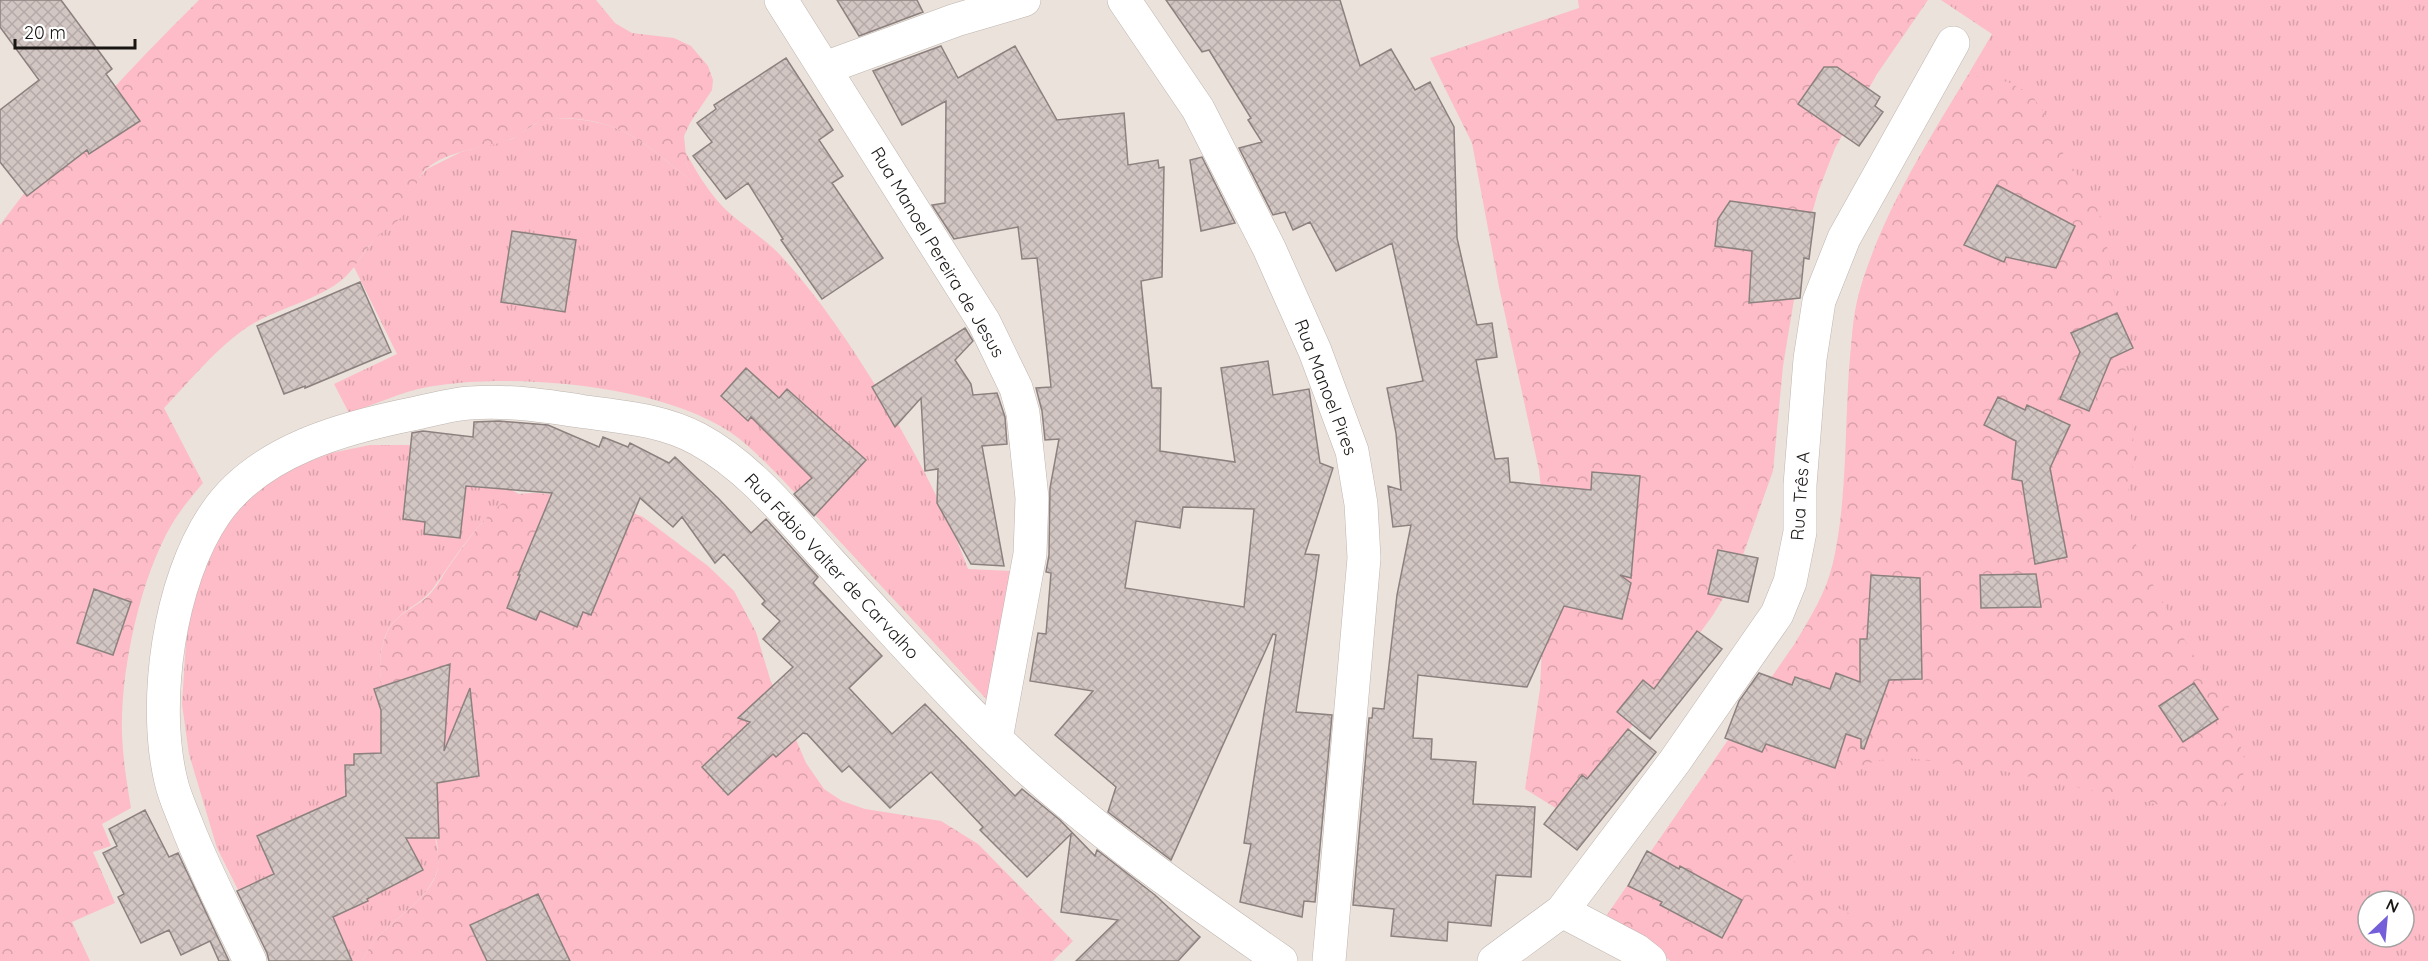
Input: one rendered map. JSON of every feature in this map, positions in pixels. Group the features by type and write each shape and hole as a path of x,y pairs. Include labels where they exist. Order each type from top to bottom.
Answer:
{"street":[{"name":"Rua Manoel Pereira de Jesus","path":"781,0 984,322 1008,371 1023,413 1032,498 1030,554 996,739"},
{"path":"825,68 956,20 1024,0"},
{"name":"Rua Manoel Pires","path":"1124,0 1198,109 1269,248 1315,351 1352,451 1361,504 1364,558 1329,961"},
{"name":"Rua Três A","path":"1494,961 1562,911 1675,761 1777,614 1790,582 1800,532 1800,485 1810,359 1819,301 1844,238 1953,43"},
{"name":"Rua Fábio Valter de Carvalho","path":"250,961 196,848 171,782 164,724 168,649 175,609 197,546 223,502 265,466 324,437 404,416 470,403 523,403 638,420 695,437 723,455 780,507 996,739 1084,816 1281,961"},
{"path":"1562,911 1636,950 1650,961"}],"green space":[{"path":"199,0 596,0 615,23 632,33 674,38 691,46 708,66 713,80 712,90 684,136 687,166 695,184 655,151 628,134 613,127 578,119 556,118 542,121 511,139 446,157 426,169 404,214 372,242 343,279 322,293 260,320 237,334 164,408 203,483 175,518 161,546 150,571 134,626 124,683 122,710 123,754 131,808 102,824 111,846 93,852 115,903 72,922 90,961 0,961 0,225 95,108"},
{"path":"1578,0 1928,0 1877,74 1835,148 1818,192 1803,245 1783,366 1773,471 1734,580 1713,615 1567,815 1525,789 1540,689 1545,583 1543,507 1539,470 1499,287 1472,143 1430,58 1579,8"},
{"path":"1941,0 2428,0 2428,961 1671,961 1607,915 1794,645 1822,598 1831,572 1841,519 1853,321 1857,301 1882,230 1934,131 1992,34"},
{"path":"1968,75 2008,82 2031,94 2044,113 2059,147 2097,205 2108,251 2132,413 2134,459 2128,493 2134,540 2153,585 2205,675 2228,704 2245,761 2241,792 2214,810 2169,807 1994,769 1908,758 1880,760 1849,769 1819,794 1798,827 1792,854 1799,877 1814,896 1848,913 1920,935 1954,951 1964,961 1671,961 1607,915 1794,645 1822,595 1833,563 1839,531 1843,499 1849,368 1861,287 1900,194"},
{"path":"553,118 598,123 631,135 694,183 687,166 685,151 717,201 775,250 823,307 860,361 907,439 940,503 968,569 1011,571 988,701 769,466 737,437 700,416 664,403 625,393 541,382 499,381 417,389 349,413 334,384 397,354 354,267 375,238 407,210 417,180 427,169 461,152 512,139 540,121"},
{"path":"370,445 409,445 445,455 519,494 493,511 472,535 429,594 390,626 381,654 384,697 430,814 438,856 437,871 433,881 420,898 377,938 362,961 274,961 217,848 189,754 182,704 186,642 193,601 204,562 240,503 267,481 298,466 331,453"},
{"path":"537,493 580,497 616,506 643,517 708,566 734,591 756,632 770,679 806,763 824,789 842,801 865,809 941,821 978,844 1073,941 1053,961 362,961 377,938 423,895 436,876 438,866 436,838 428,809 391,719 383,690 380,662 386,635 400,616 432,592 463,546 490,514 509,498 519,494"}],"building":[{"path":"0,0 61,0 112,69 106,74 140,121 89,154 87,150 27,196 0,162 0,110 39,80 0,27"},
{"path":"837,0 917,0 923,12 859,36"},
{"path":"1166,0 1340,0 1360,66 1391,49 1415,90 1430,82 1454,127 1457,238 1477,325 1492,323 1497,357 1476,360 1495,459 1508,458 1510,482 1591,490 1592,472 1640,476 1631,578 1620,575 1631,583 1622,619 1564,606 1527,687 1418,675 1413,738 1432,739 1431,759 1476,762 1473,804 1535,807 1531,877 1496,875 1491,926 1448,922 1447,941 1391,936 1394,909 1353,905 1369,718 1372,718 1373,708 1384,709 1397,595 1411,525 1393,527 1388,486 1401,490 1396,433 1387,388 1423,381 1392,243 1336,271 1310,222 1293,230 1285,212 1273,215 1239,148 1262,142 1248,120 1251,118 1209,50 1202,52"},
{"path":"941,46 958,78 1015,46 1057,120 1124,113 1128,165 1158,160 1159,168 1164,167 1162,277 1141,281 1152,388 1161,388 1160,451 1235,462 1221,368 1268,361 1273,395 1309,389 1320,463 1333,468 1305,554 1319,555 1296,712 1332,715 1315,902 1304,901 1302,917 1240,902 1251,844 1244,843 1276,635 1273,634 1171,860 1108,812 1116,787 1055,735 1093,691 1030,681 1038,633 1046,634 1051,573 1046,572 1049,555 1050,488 1059,439 1045,440 1042,411 1036,388 1051,387 1037,258 1022,259 1018,227 954,239 932,205 945,203 946,101 902,125 873,71","holes":["1183,507 1254,509 1244,607 1125,588 1136,521 1180,528"]},
{"path":"786,58 833,130 819,140 843,176 832,183 883,258 822,299 781,240 783,239 748,183 726,199 693,156 712,142 697,123 716,109 714,105"},
{"path":"1824,67 1837,67 1880,97 1875,106 1883,112 1859,146 1798,104"},
{"path":"1202,157 1235,223 1201,231 1190,160"},
{"path":"1997,185 2075,226 2056,268 2006,257 2004,262 1964,245"},
{"path":"1730,201 1815,213 1809,259 1804,258 1800,298 1749,303 1752,251 1715,246 1718,219"},
{"path":"512,231 576,240 565,312 501,302"},
{"path":"360,282 391,352 305,388 305,386 284,394 257,326"},
{"path":"2117,313 2133,348 2111,358 2089,411 2060,399 2080,352 2071,333"},
{"path":"965,328 973,341 955,360 971,384 973,395 997,393 1005,417 1007,444 982,446 1004,566 971,564 937,503 938,469 925,471 921,398 895,427 872,387"},
{"path":"746,368 779,398 787,389 866,460 814,516 794,494 812,478 751,417 748,421 721,396"},
{"path":"1998,397 2025,410 2027,405 2070,425 2050,468 2067,557 2035,564 2022,481 2012,479 2016,441 1984,425"},
{"path":"499,421 548,425 599,447 603,437 628,447 630,443 669,463 675,457 751,533 766,519 818,577 813,583 882,656 849,688 892,734 925,704 1015,796 1022,789 1060,820 1095,856 1097,850 1155,895 1200,937 1178,961 1076,961 1118,920 1061,912 1071,834 1027,877 980,830 983,827 931,772 890,808 849,766 842,772 807,734 803,733 776,757 773,754 728,795 702,767 750,722 738,718 793,667 763,639 780,621 762,604 765,601 724,554 715,563 682,517 673,527 640,498 591,615 583,612 577,627 540,611 536,620 507,608 552,493 466,486 460,538 424,534 425,522 403,519 412,433 423,431 473,437 474,422"},
{"path":"1718,550 1758,558 1748,602 1708,594"},
{"path":"2036,574 2041,607 1981,608 1980,575"},
{"path":"1871,575 1920,578 1922,679 1889,680 1864,749 1861,748 1861,739 1846,734 1835,768 1766,744 1762,752 1725,738 1739,701 1759,673 1792,685 1795,677 1830,689 1836,673 1860,682 1860,639 1867,639"},
{"path":"94,589 131,602 113,655 77,643"},
{"path":"1697,631 1722,649 1650,739 1617,712 1643,680 1654,689"},
{"path":"450,664 444,751 470,688 479,776 437,783 439,838 406,838 423,870 367,899 368,901 333,917 352,961 269,961 237,891 274,874 257,836 346,796 345,765 354,765 354,754 381,753 381,710 374,689"},
{"path":"2194,683 2218,719 2183,742 2159,706"},
{"path":"1628,729 1656,752 1577,850 1544,824 1582,775 1587,779"},
{"path":"145,810 169,857 178,853 229,961 219,961 210,941 181,955 169,930 141,943 118,897 124,894 103,853 117,846 109,829"},
{"path":"1647,851 1742,900 1722,938 1660,905 1662,902 1628,886"},
{"path":"538,894 570,961 487,961 470,925"}]}
